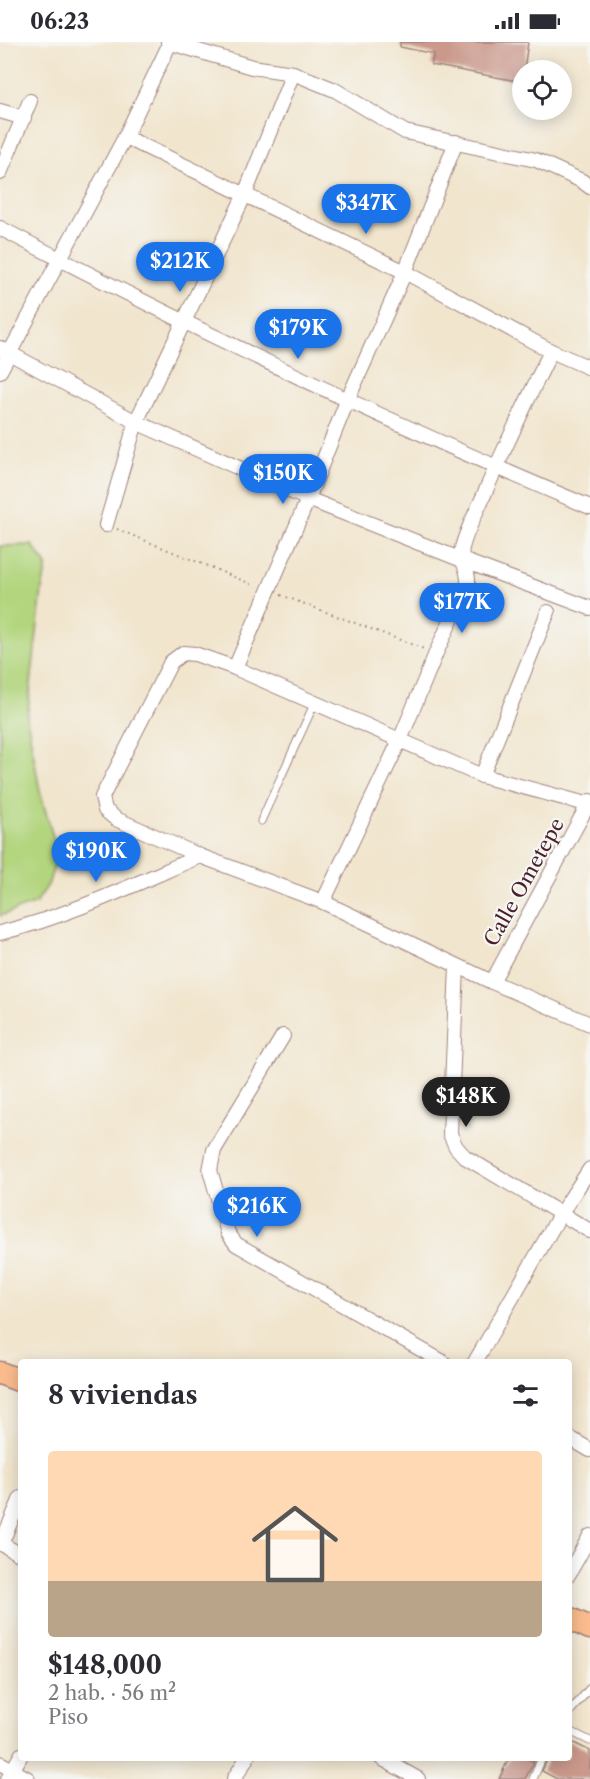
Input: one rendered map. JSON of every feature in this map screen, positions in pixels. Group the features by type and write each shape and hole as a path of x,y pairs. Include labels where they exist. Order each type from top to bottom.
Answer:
{"highway":[{"path":"0,1373 18,1380"},
{"path":"572,1620 590,1628"}],"street":[{"path":"0,371 4,351 59,259 125,137 169,43 252,67 293,73 335,90 405,132 536,159 590,188"},
{"path":"106,525 136,422 245,194 293,73"},
{"path":"0,173 30,100"},
{"path":"0,111 24,118"},
{"path":"125,137 405,272 551,351 590,368"},
{"path":"235,668 308,499 347,401 405,272 456,142"},
{"path":"0,228 184,322 347,401 590,507"},
{"path":"4,351 136,422 308,499 590,608"},
{"path":"323,902 400,740 468,583 469,572 462,560 462,549 496,467 551,351"},
{"path":"482,776 548,612"},
{"path":"590,803 482,776 235,668 195,654 183,653 171,662 102,797 105,810 116,819 200,856 323,902 457,966 590,1024"},
{"name":"Calle Ometepe","path":"492,981 590,803"},
{"path":"0,933 99,899 200,856"},
{"path":"457,966 450,1134 456,1147 465,1157 590,1231"},
{"path":"283,1036 214,1150 210,1170 228,1233 236,1244 438,1359"},
{"path":"477,1359 561,1213 590,1169"},
{"path":"572,1439 590,1450"},
{"path":"18,1504 0,1543 18,1553"},
{"path":"572,1568 590,1536"},
{"path":"10,1775 18,1760"},
{"path":"234,1779 245,1761"},
{"path":"387,1779 390,1761"},
{"path":"391,1761 418,1779"},
{"path":"0,1763 10,1775 28,1779"}],"lane":[{"path":"261,822 315,702"},
{"path":"572,1709 590,1688"},
{"path":"572,1732 590,1741"},
{"path":"533,1779 541,1761"}],"green space":[{"path":"32,545 47,565 42,589 27,718 40,792 58,854 48,885 36,903 0,916 0,546"}],"building":[{"path":"400,42 528,42 525,60 512,60 512,80 431,65 434,54 400,47"},
{"path":"572,1742 590,1751 590,1779 557,1779 542,1771 547,1761 572,1761"},
{"path":"508,1761 534,1762 525,1779 499,1779"}]}
